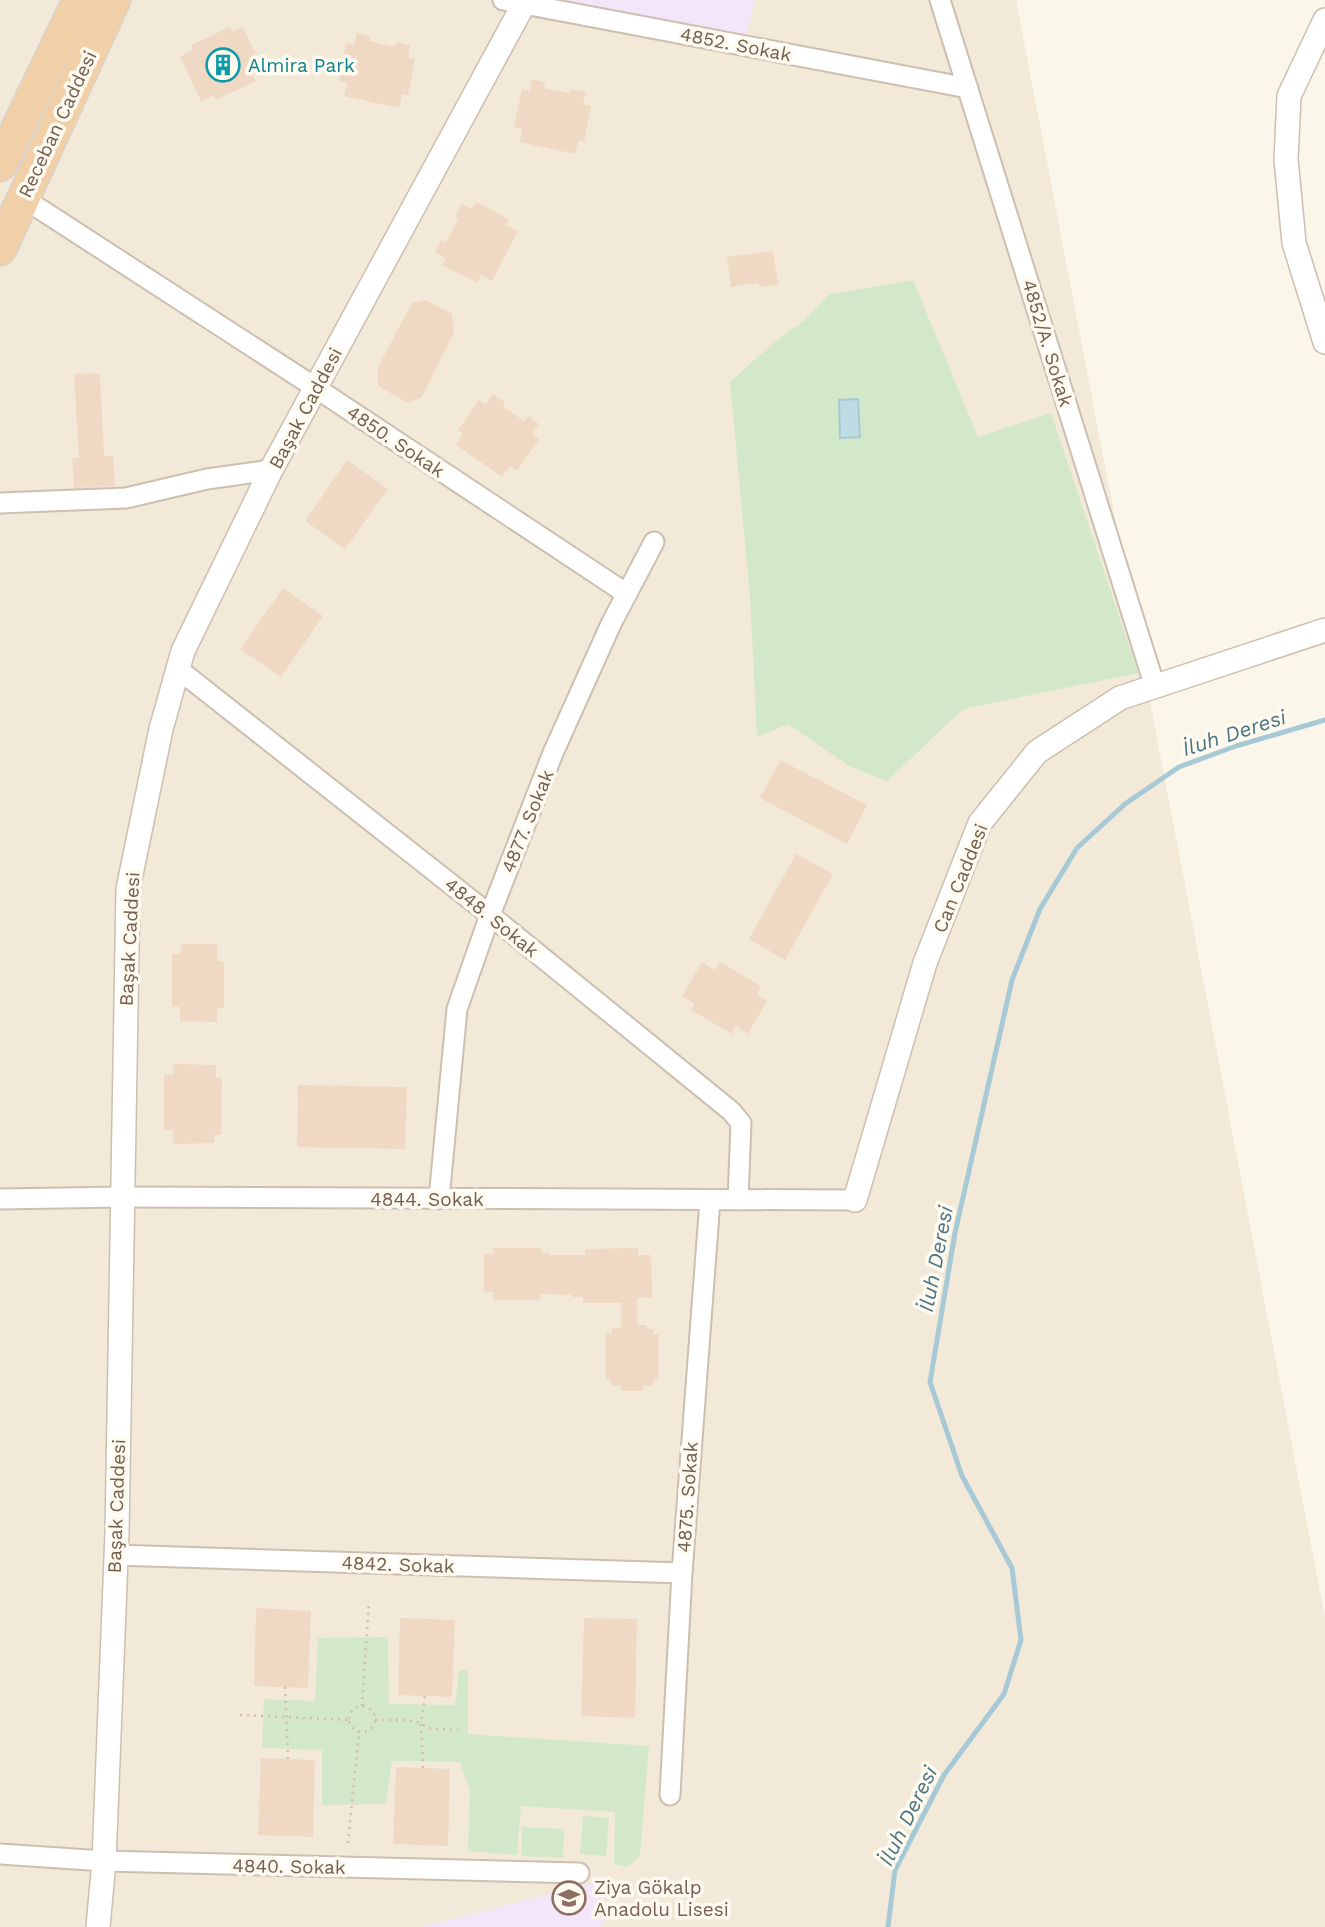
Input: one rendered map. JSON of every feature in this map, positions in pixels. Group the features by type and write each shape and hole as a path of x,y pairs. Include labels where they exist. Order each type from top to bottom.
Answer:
{"highway":[{"name":"Receban Caddesi","path":"0,249 114,0"},
{"name":"Receban Caddesi","path":"0,165 68,7"}],"street":[{"name":"4852/A. Sokak","path":"940,0 1155,687"},
{"name":"4852. Sokak","path":"518,1 968,88"},
{"name":"Başak Caddesi","path":"98,1927 104,1861 117,1533 128,889 160,729 183,651 271,470 518,1"},
{"path":"1325,20 1289,96 1286,159 1294,243 1325,342"},
{"name":"4850. Sokak","path":"23,198 627,594"},
{"path":"0,503 127,498 207,478 271,470"},
{"name":"4877. Sokak","path":"439,1199 457,1009 490,915 554,754 627,594 654,542"},
{"name":"Can Caddesi","path":"855,1200 925,962 980,823 1037,752 1120,698 1325,630"},
{"name":"4848. Sokak","path":"178,669 490,915 731,1111 741,1123 738,1200"},
{"name":"4844. Sokak","path":"0,1199 122,1197 855,1200"},
{"name":"4875. Sokak","path":"670,1795 682,1573 710,1200"},
{"name":"4842. Sokak","path":"115,1555 682,1573"},
{"name":"4840. Sokak","path":"0,1854 104,1861 579,1873"}],"path":[{"path":"362,1706 369,1601"},
{"path":"285,1687 288,1759"},
{"path":"423,1768 421,1723 425,1696"},
{"path":"362,1706 373,1712 375,1720 372,1728 359,1732 352,1728 349,1720 354,1708 362,1706"},
{"path":"240,1715 349,1720"},
{"path":"375,1720 407,1720 421,1723 428,1728 458,1730"},
{"path":"348,1843 359,1732"}],"shaded area":[{"path":"0,0 1016,0 1325,1618 1325,1927 0,1927"},
{"path":"567,0 755,0 746,36"},
{"name":"Ziya Gökalp Anadolu Lisesi","path":"593,1883 611,1912 601,1927 421,1927"}],"green space":[{"path":"913,280 978,437 1051,413 1138,673 963,709 887,781 849,766 788,724 757,737 750,596 730,382 777,340 805,320 830,294"},
{"path":"388,1637 389,1704 455,1705 459,1670 468,1671 468,1734 649,1746 640,1856 627,1867 614,1864 615,1812 521,1806 517,1855 468,1851 470,1791 460,1762 392,1761 386,1804 322,1805 322,1750 262,1748 264,1699 315,1701 318,1638"},
{"path":"583,1816 609,1818 606,1856 580,1854"},
{"path":"522,1827 564,1829 563,1858 521,1856"}],"water":[{"path":"858,399 860,437 840,438 839,400"}],"building":[{"name":"Almira Park","path":"230,27 232,32 243,27 263,70 252,75 256,81 216,100 214,95 201,101 180,57 193,50 191,45"},
{"path":"357,33 370,36 369,41 395,47 396,42 410,45 408,58 415,59 408,95 402,94 399,108 344,96 347,83 339,81 346,43 354,44"},
{"path":"532,79 545,82 544,88 570,93 571,89 586,92 583,104 591,106 584,142 578,141 575,154 520,142 522,129 514,127 522,89 530,91"},
{"path":"476,202 509,219 506,225 518,231 492,281 481,275 477,283 442,265 446,258 435,252 441,240 446,243 458,219 455,217 461,204 472,209"},
{"path":"773,251 778,285 761,287 757,283 731,287 727,257"},
{"path":"426,300 452,314 454,332 422,397 408,403 378,386 378,367 412,303"},
{"path":"100,373 104,456 113,456 115,486 74,488 72,458 79,458 74,374"},
{"path":"493,394 505,402 503,406 524,421 528,416 539,424 532,434 539,439 517,471 510,466 502,477 456,445 463,433 458,430 479,400 486,404"},
{"path":"347,460 388,489 345,549 305,521"},
{"path":"283,588 323,616 281,677 240,649"},
{"path":"780,760 867,805 847,844 760,798"},
{"path":"796,854 833,874 785,960 749,939"},
{"path":"181,944 217,944 217,961 224,962 224,1008 217,1008 217,1022 180,1021 180,1007 172,1007 172,954 181,954"},
{"path":"702,962 715,970 720,962 761,986 757,994 767,1001 748,1034 736,1026 732,1034 691,1010 695,1004 682,996"},
{"path":"173,1064 216,1065 216,1078 222,1078 221,1135 214,1135 214,1143 173,1144 173,1130 164,1130 164,1075 173,1075"},
{"path":"298,1085 407,1087 405,1149 297,1147"},
{"path":"493,1248 541,1248 541,1253 550,1255 585,1255 585,1249 638,1248 638,1255 651,1255 652,1297 637,1298 637,1325 647,1325 647,1329 654,1329 654,1334 658,1334 659,1379 653,1379 653,1386 643,1386 643,1391 621,1391 621,1386 611,1386 611,1380 606,1380 605,1333 612,1333 612,1328 621,1328 621,1303 583,1303 583,1297 540,1294 540,1300 493,1300 493,1292 484,1292 484,1254 494,1254"},
{"path":"256,1608 311,1611 308,1688 254,1686"},
{"path":"400,1618 455,1620 452,1697 398,1695"},
{"path":"584,1618 637,1619 635,1718 581,1716"},
{"path":"261,1758 315,1760 313,1837 258,1835"},
{"path":"396,1767 450,1769 448,1846 393,1844"}],"waterway":[{"name":"İluh Deresi","path":"888,1927 895,1870 944,1775 1004,1694 1021,1640 1012,1568 962,1476 930,1382 955,1233 1012,980 1040,909 1077,848 1125,804 1179,767 1236,746 1325,720"}],"place":[{"name":"Almira Park","path":"223,65"},
{"name":"Ziya Gökalp Anadolu Lisesi","path":"569,1898"}]}
